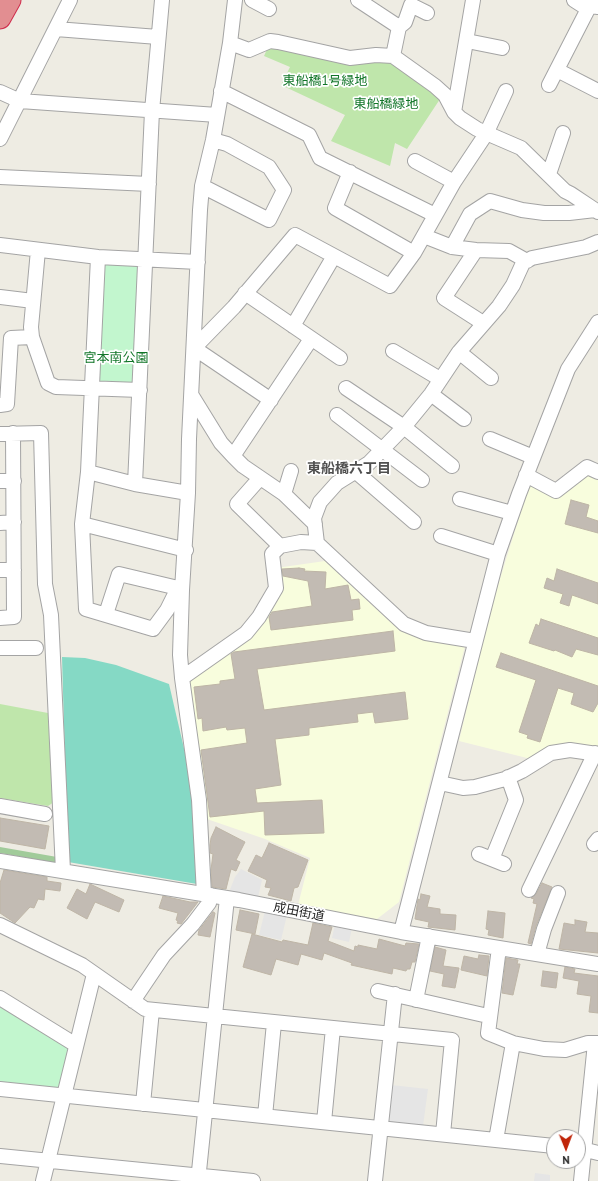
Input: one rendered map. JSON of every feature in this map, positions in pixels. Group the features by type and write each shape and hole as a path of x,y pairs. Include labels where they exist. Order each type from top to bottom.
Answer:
{"highway":[{"path":"0,18 10,0"}],"street":[{"path":"0,139 70,0"},
{"path":"135,484 152,111 162,0"},
{"path":"132,1000 164,955 193,924 209,903 199,800 182,678 180,655 180,589 186,550 188,439 192,396 202,186 222,92 235,0"},
{"path":"252,0 269,9"},
{"path":"358,0 399,27"},
{"path":"454,112 473,0"},
{"path":"549,85 593,8 574,0"},
{"path":"393,56 399,27 405,22 411,5 427,13"},
{"path":"56,29 158,37"},
{"path":"230,42 249,50 270,41 350,58 376,55 393,56 435,86 460,118 486,134 521,148 565,191 596,211"},
{"path":"467,41 502,48"},
{"path":"557,70 598,91"},
{"path":"194,348 245,293 295,235 390,286 414,252 454,182 486,134 506,91"},
{"path":"0,92 20,101 217,115"},
{"path":"222,92 309,135 320,158 435,215"},
{"path":"549,174 563,133"},
{"path":"202,186 269,220 284,190 269,167 226,144 213,140"},
{"path":"415,161 454,182"},
{"path":"350,172 335,208 414,252"},
{"path":"0,177 149,184"},
{"path":"452,247 470,214 490,201 522,210 544,213 596,211"},
{"path":"424,236 452,247 476,250 509,251 526,261"},
{"path":"317,543 314,518 320,502 337,483 369,463 404,427 431,394 459,352 499,306 514,285 523,263 532,258 586,247 598,242"},
{"path":"0,245 98,257 198,262"},
{"path":"38,250 33,301 32,337 48,383 56,387 140,390"},
{"path":"476,250 444,298 483,323"},
{"path":"293,326 334,256"},
{"path":"98,257 88,472 82,524 86,608 153,629 180,589"},
{"path":"245,293 310,339 340,358"},
{"path":"0,297 33,301"},
{"path":"401,932 498,554 526,475 568,369 598,322"},
{"path":"0,405 7,404 11,338 32,337"},
{"path":"233,456 310,339"},
{"path":"194,348 271,400"},
{"path":"393,351 440,379"},
{"path":"459,352 491,378"},
{"path":"346,388 404,427 452,466"},
{"path":"431,394 464,419"},
{"path":"192,396 221,442 233,456 243,466 284,494 315,524"},
{"path":"337,415 422,480"},
{"path":"0,618 14,617 14,570 7,522 14,481 6,434 41,433 45,584 51,615 63,871"},
{"path":"490,440 533,457"},
{"path":"526,475 556,491 587,467 598,472"},
{"path":"284,494 291,471"},
{"path":"354,471 414,522"},
{"path":"88,472 135,484 188,493"},
{"path":"260,478 237,504 280,546"},
{"path":"0,481 14,481"},
{"path":"460,499 512,513"},
{"path":"82,524 186,550"},
{"path":"441,536 498,554"},
{"path":"182,678 246,633 259,617 276,588 272,554 280,546 301,542 317,543 404,624 426,633 475,641"},
{"path":"0,570 14,570"},
{"path":"106,614 120,574 180,589"},
{"path":"0,648 36,648"},
{"path":"440,783 463,788 487,785 508,777 552,753 570,750 597,753 529,890"},
{"path":"492,859 516,800 508,777"},
{"path":"0,806 45,814"},
{"name":"成田街道","path":"0,860 208,894 401,932 598,964"},
{"path":"537,954 544,929 558,893"},
{"path":"198,1178 227,898"},
{"path":"0,925 82,965 145,1010 452,1040 442,1134"},
{"path":"416,1000 429,936"},
{"path":"499,948 488,1016 488,1033 513,1043 566,1050 588,1043 596,1043 584,1129"},
{"path":"43,1181 94,974"},
{"path":"378,991 488,1016"},
{"path":"375,1181 394,994"},
{"path":"0,998 76,1045"},
{"path":"143,1104 152,1010"},
{"path":"266,1116 274,1023"},
{"path":"324,1122 333,1028"},
{"path":"496,1140 513,1043"},
{"path":"0,1089 546,1145"},
{"path":"586,1150 598,1153"},
{"path":"0,1156 48,1161 144,1176 253,1181"},
{"path":"581,1169 581,1181"}],"shaded area":[{"path":"584,474 598,475 598,751 535,760 459,741 491,608 530,482 552,495"},
{"path":"325,561 400,631 427,638 466,642 399,902 377,919 298,905 310,858 265,839 204,818 189,679 260,621 276,568"},
{"path":"62,657 85,658 116,665 169,684 196,800 197,884 68,862"},
{"path":"241,869 262,880 258,897 229,892 235,877"},
{"path":"265,911 287,915 281,940 259,935"},
{"path":"335,924 352,928 349,942 332,938"},
{"path":"391,1085 428,1089 423,1126 390,1123 387,1119"},
{"path":"535,1173 550,1175 550,1181 534,1181"}],"green space":[{"name":"東船橋緑地","path":"269,45 391,59 442,96 407,149 395,143 390,166 331,141 345,115 281,85 290,67 264,56"},
{"name":"宮本南公園","path":"105,262 137,264 141,267 132,385 97,384 102,265"},
{"path":"0,704 48,713 54,802 48,806 0,798"},
{"path":"0,847 57,857 57,863 0,853"},
{"path":"0,1003 71,1050 58,1091 0,1085"}],"building":[{"path":"571,500 589,505 586,517 598,521 598,533 565,524"},
{"path":"282,569 305,569 304,571 326,572 325,589 348,585 351,600 359,599 360,609 352,610 353,620 271,630 269,617 272,612 312,606 308,581 283,576"},
{"path":"557,569 598,583 598,604 572,595 569,606 560,603 563,594 544,588 547,578 554,581"},
{"path":"541,619 598,638 598,655 576,649 572,657 555,650 554,651 529,643 536,624 539,626"},
{"path":"393,631 395,651 257,669 264,710 405,692 408,719 375,723 373,712 357,714 358,722 309,728 309,735 275,739 281,785 255,789 257,803 322,800 324,833 265,835 264,811 210,817 201,750 247,743 245,728 227,730 226,727 203,731 202,718 198,719 194,687 220,684 220,681 235,679 231,654 234,652"},
{"path":"501,653 598,686 598,703 593,712 571,704 574,693 558,688 540,742 527,738 528,735 519,732 536,680 496,667"},
{"path":"0,818 49,826 45,849 0,841"},
{"path":"216,827 245,842 236,860 240,862 236,871 231,869 226,889 212,887 211,870 213,854 210,853 210,845 211,838"},
{"path":"269,843 308,860 298,887 294,888 291,901 268,895 271,888 265,887 267,880 248,871 256,855 262,858"},
{"path":"4,870 47,877 47,881 61,883 60,891 45,889 44,900 38,899 34,908 30,907 15,923 0,913 0,883"},
{"path":"542,883 552,887 536,926 531,944 528,943 537,904 533,903 534,899 531,898 536,894"},
{"path":"90,884 124,900 119,912 95,902 87,919 67,908 77,889 86,894"},
{"path":"421,894 430,896 427,907 440,909 440,914 456,915 455,930 428,927 429,922 415,919 418,899 420,900"},
{"path":"163,896 190,902 198,902 181,924 177,923 178,921 176,920 178,913 159,908"},
{"path":"240,910 259,914 255,934 236,930"},
{"path":"488,911 505,913 503,938 488,935 489,930 486,929"},
{"path":"213,912 215,913 210,937 198,935 199,930"},
{"path":"575,920 587,922 585,932 598,933 598,953 559,949 564,923 575,925"},
{"path":"313,923 332,927 328,941 354,951 355,946 358,947 358,945 377,949 379,939 405,946 406,943 419,944 415,962 412,962 410,969 407,969 406,971 393,968 392,974 351,965 352,963 324,953 322,960 301,954 298,965 276,959 271,975 243,967 252,934 282,942 283,940 308,945"},
{"path":"435,947 446,950 443,966 459,968 455,988 442,986 444,974 430,971"},
{"path":"479,955 489,956 487,976 461,970 464,956 478,959"},
{"path":"506,958 518,960 517,964 520,964 513,995 502,993"},
{"path":"565,967 575,969 574,973 598,976 598,1013 589,1012 591,996 577,994 579,981 563,978"},
{"path":"543,971 558,973 556,988 541,986"}],"district":[{"name":"東船橋六丁目","path":"349,469"}],"park label":[{"name":"東船橋1号緑地","path":"325,81"}]}
